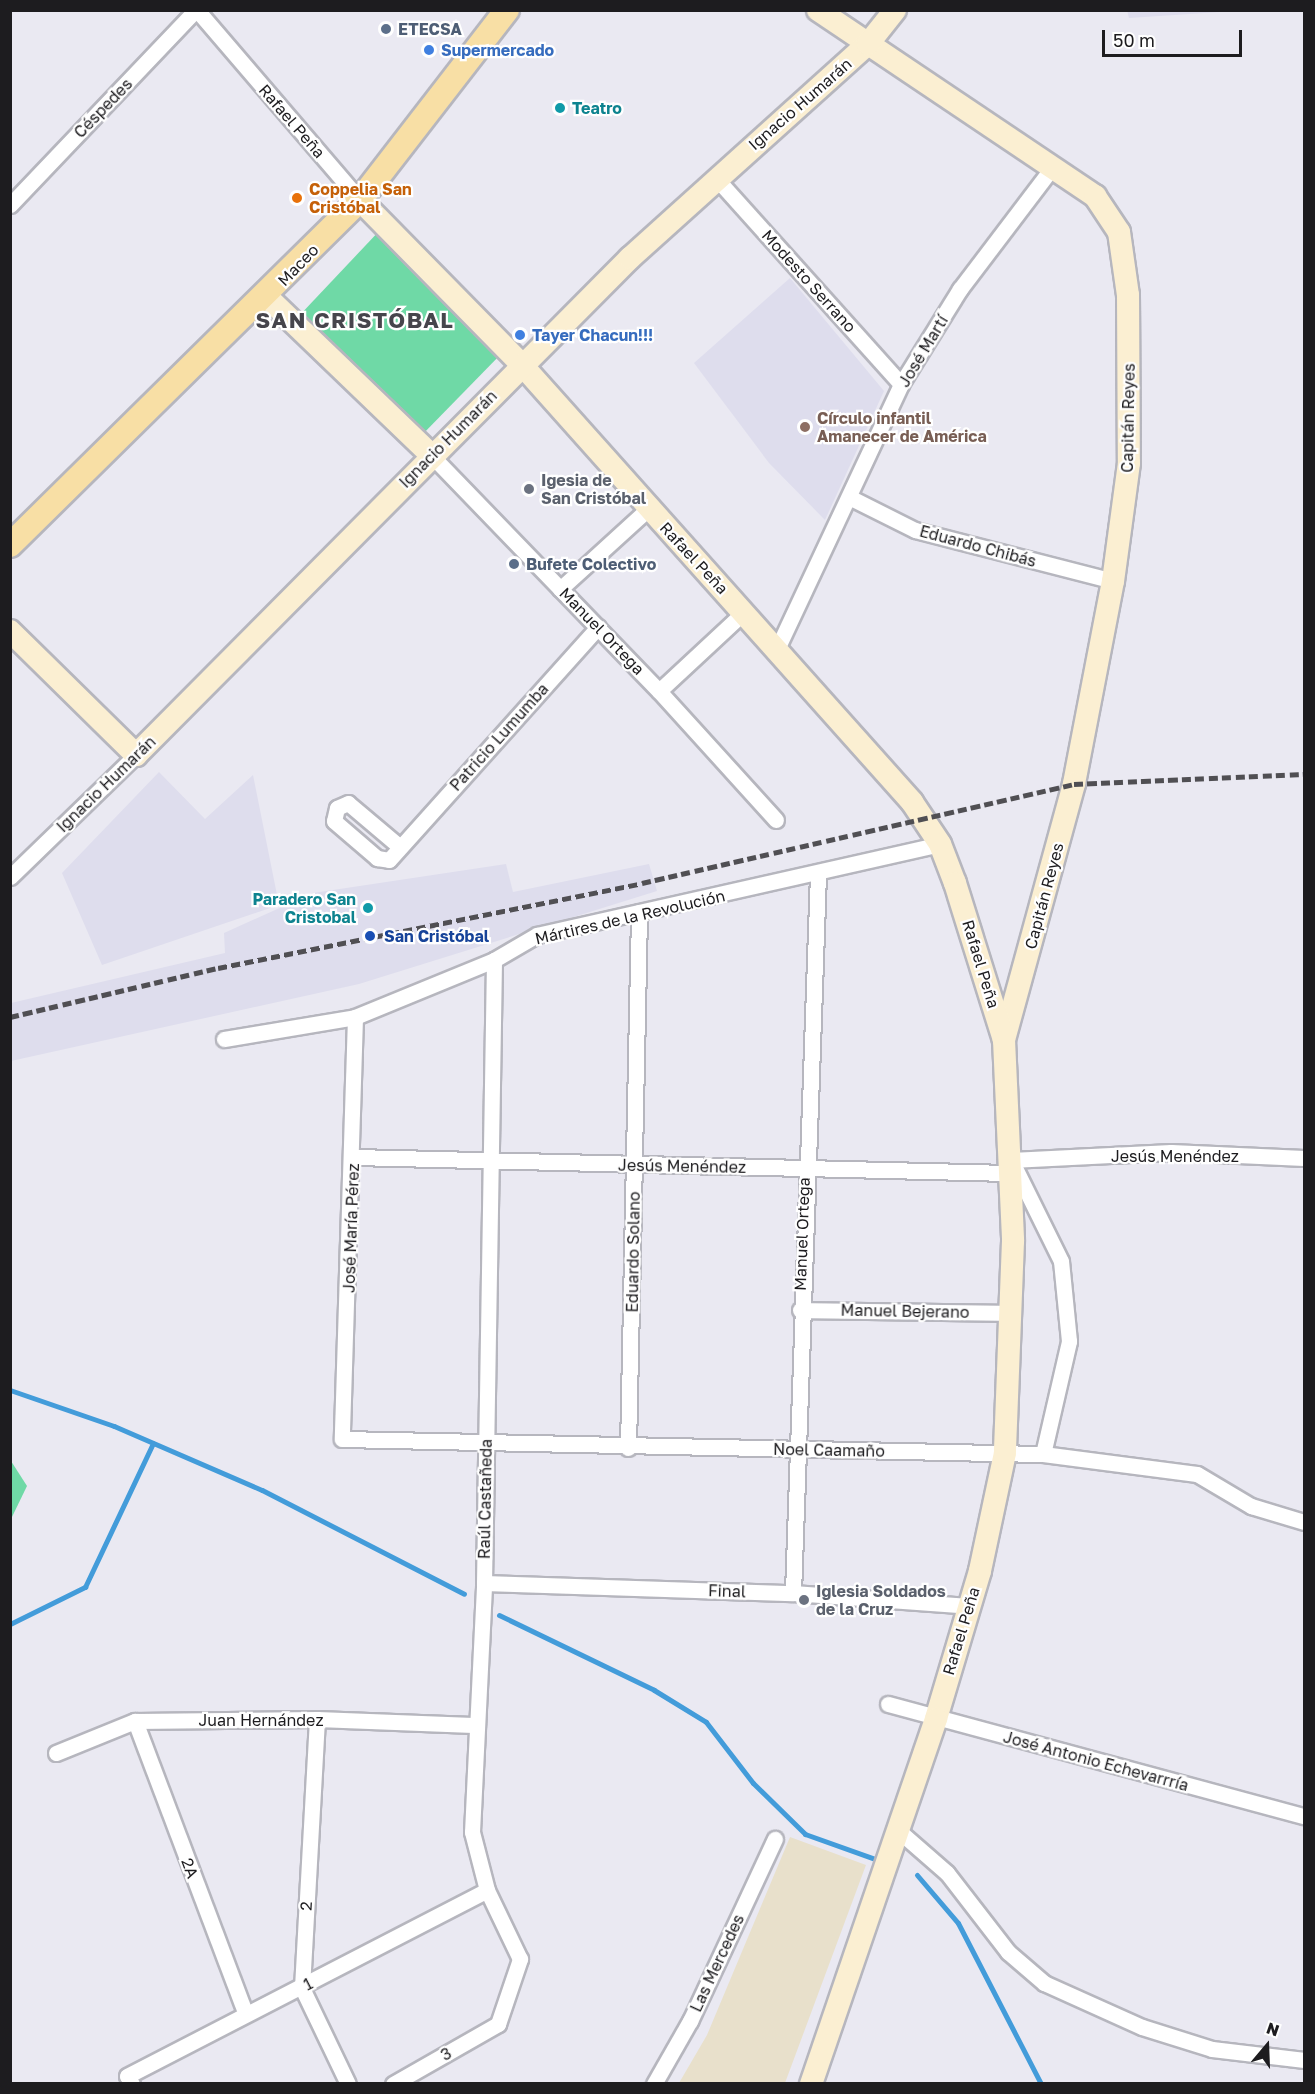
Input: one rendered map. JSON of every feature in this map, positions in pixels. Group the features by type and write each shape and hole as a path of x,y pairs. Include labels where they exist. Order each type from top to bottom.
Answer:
{"main road":[{"name":"Maceo","path":"10,545 267,297 360,200 507,10"}],"street":[{"name":"Rafael Peña","path":"196,10 360,200 522,365 648,509 870,751 940,844 1004,1040 1011,1167 1010,1312 1005,1453 969,1606 936,1719 900,1832 811,2084"},
{"name":"Céspedes","path":"10,205 196,10"},
{"name":"Capitán Reyes","path":"818,10 1095,196 1119,232 1128,295 1129,463 1113,581 1074,784 1004,1040"},
{"name":"Ignacio Humarán","path":"10,877 136,755 522,365 716,178 868,44 895,10"},
{"name":"José Martí","path":"777,649 901,384 960,289 1052,168"},
{"name":"Modesto Serrano","path":"716,178 901,384"},
{"name":"Manuel Ortega","path":"267,297 432,456 659,691 776,820"},
{"name":"Eduardo Chibás","path":"849,497 915,530 1113,581"},
{"path":"561,589 648,509"},
{"path":"659,691 744,612"},
{"name":"Patricio Lumumba","path":"400,847 598,627"},
{"path":"10,631 136,755"},
{"name":"Mártires de la Revolución","path":"224,1039 355,1017 494,960 537,936 819,874 940,844"},
{"name":"Manuel Ortega","path":"793,1593 804,1168 819,874"},
{"name":"Eduardo Solano","path":"628,1448 639,912"},
{"name":"Raúl Castañeda","path":"494,960 493,1163 484,1583 473,1725 472,1832 487,1890 520,1959 498,2024"},
{"name":"José María Pérez","path":"342,1439 354,1157 355,1017"},
{"name":"Jesús Menéndez","path":"354,1157 493,1163 804,1168 1011,1167 1171,1152 1305,1158"},
{"name":"Rafael Peña","path":"1011,1167 1061,1261 1069,1341 1043,1454"},
{"name":"Manuel Bejerano","path":"800,1310 1010,1312"},
{"name":"Noel Caamaño","path":"342,1439 486,1445 1043,1454 1197,1474 1251,1506 1305,1522"},
{"name":"Final","path":"484,1583 793,1593 969,1606"},
{"name":"José Antonio Echevarrría","path":"888,1704 936,1719 1305,1816"},
{"name":"Juan Hernández","path":"56,1753 135,1721 317,1719 473,1725"},
{"name":"2","path":"317,1719 302,1988 348,2084"},
{"name":"2A","path":"135,1721 246,2014"},
{"path":"900,1832 947,1873 1008,1952 1044,1983 1142,2027 1212,2049 1305,2060"},
{"name":"Las Mercedes","path":"654,2084 690,2021 775,1839"},
{"name":"1","path":"130,2080 246,2014 302,1988 487,1890"},
{"name":"3","path":"393,2084 498,2024"}],"shaded area":[{"path":"1127,10 1235,10 1235,11 1129,18"},
{"name":"Círculo infantil Amanecer de América","path":"790,278 884,391 825,520 769,463 694,363"},
{"path":"159,772 205,819 253,775 279,905 102,965 62,873"},
{"path":"506,864 513,892 649,864 657,891 359,984 11,1061 11,1003 225,953 224,933 313,893"},
{"path":"790,1837 866,1865 785,2083 679,2083 707,2035"}],"green space":[{"path":"382,228 503,352 419,438 298,317"},
{"path":"11,1461 27,1486 11,1519"}],"waterway":[{"path":"10,1390 114,1426 262,1490 464,1594"},
{"path":"10,1624 85,1587 153,1443"},
{"path":"499,1615 654,1690 706,1722 753,1783 805,1834 878,1860"},
{"path":"917,1875 958,1923 1041,2084"}],"railway":[{"path":"10,1017 218,968 642,883 1074,784 1304,774"}],"place":[{"name":"ETECSA","path":"386,29"},
{"name":"Supermercado","path":"429,50"},
{"name":"Teatro","path":"560,108"},
{"name":"Coppelia San Cristóbal","path":"297,198"},
{"name":"Tayer Chacun!!!","path":"520,335"},
{"name":"Círculo infantil Amanecer de América","path":"805,427"},
{"name":"Igesia de San Cristóbal","path":"529,489"},
{"name":"Bufete Colectivo","path":"514,564"},
{"name":"Paradero San Cristobal","path":"368,908"},
{"name":"San Cristóbal","path":"370,936"},
{"name":"Iglesia Soldados de la Cruz","path":"804,1600"}],"district":[{"name":"SAN CRISTÓBAL","path":"355,320"}]}
